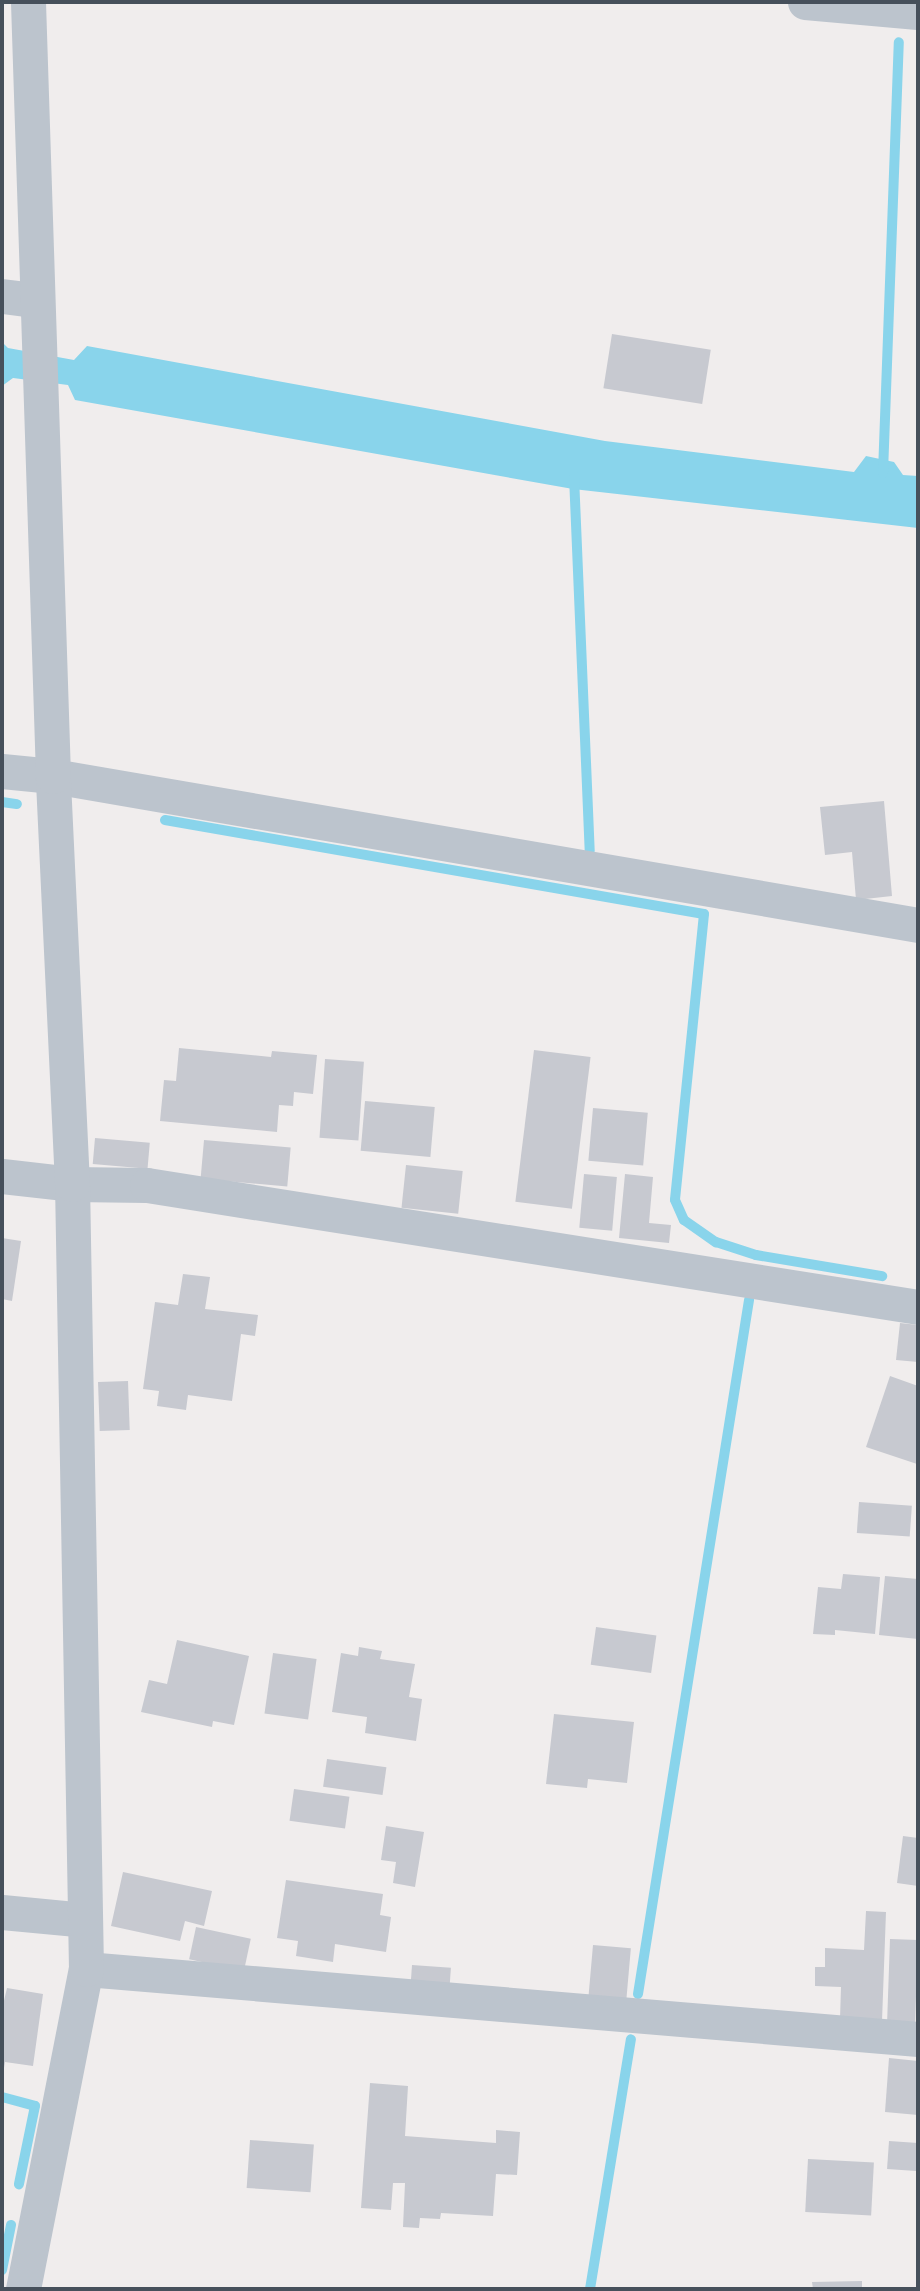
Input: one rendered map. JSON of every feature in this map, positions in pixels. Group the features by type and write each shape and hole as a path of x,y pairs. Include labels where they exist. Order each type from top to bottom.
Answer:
{"street":[{"path":"23,2289 86,1969 72,1184 53,776 28,2"},
{"path":"805,2 918,12"},
{"path":"2,296 37,300"},
{"path":"2,771 53,776 918,925"},
{"path":"2,1176 72,1184 146,1185 918,1307"},
{"path":"2,1912 85,1920"},
{"path":"86,1969 918,2039"}],"water":[{"path":"2,342 8,348 74,360 87,346 605,441 854,472 866,456 894,462 903,475 918,476 918,528 573,489 75,400 68,385 13,378 2,386"}],"building":[{"path":"612,334 711,350 702,404 603,388"},
{"path":"884,801 892,896 856,900 852,852 825,855 820,807"},
{"path":"179,1048 271,1057 272,1051 317,1055 313,1094 294,1092 293,1106 279,1105 277,1132 160,1121 164,1080 176,1081"},
{"path":"534,1050 591,1057 572,1209 515,1202"},
{"path":"325,1059 364,1062 358,1141 319,1138"},
{"path":"365,1101 435,1107 430,1157 361,1151"},
{"path":"593,1108 648,1113 643,1166 588,1161"},
{"path":"95,1138 150,1143 148,1169 93,1164"},
{"path":"204,1140 291,1148 287,1186 201,1179"},
{"path":"406,1165 463,1171 458,1214 402,1208"},
{"path":"584,1174 617,1177 612,1231 579,1228"},
{"path":"625,1174 653,1177 649,1223 671,1225 669,1243 619,1238"},
{"path":"2,1238 21,1241 12,1301 2,1299"},
{"path":"183,1274 210,1277 205,1309 258,1315 255,1336 241,1334 232,1401 188,1395 186,1410 157,1406 159,1391 143,1389 155,1302 178,1305"},
{"path":"900,1323 918,1325 918,1362 896,1360"},
{"path":"890,1376 918,1386 917,1464 866,1447"},
{"path":"128,1381 130,1430 100,1431 98,1382"},
{"path":"859,1502 912,1506 910,1537 857,1533"},
{"path":"843,1574 880,1577 875,1634 835,1630 835,1635 813,1634 818,1587 841,1589"},
{"path":"885,1576 918,1579 918,1639 879,1635"},
{"path":"596,1627 656,1635 651,1673 591,1665"},
{"path":"177,1640 249,1656 234,1725 213,1721 212,1727 141,1712 149,1680 167,1684"},
{"path":"359,1647 382,1651 380,1659 415,1664 409,1697 422,1699 416,1741 365,1733 367,1717 332,1712 341,1653 358,1656"},
{"path":"273,1653 317,1659 308,1720 265,1713"},
{"path":"554,1714 634,1722 627,1783 588,1779 587,1788 546,1784"},
{"path":"327,1759 386,1767 383,1795 323,1787"},
{"path":"294,1789 349,1797 345,1828 290,1821"},
{"path":"386,1826 424,1832 415,1887 393,1883 396,1862 381,1860"},
{"path":"903,1836 918,1838 918,1886 897,1883"},
{"path":"123,1872 212,1891 204,1926 185,1921 180,1941 111,1926"},
{"path":"286,1880 383,1894 380,1915 391,1917 386,1952 335,1944 333,1962 296,1956 298,1941 277,1938"},
{"path":"866,1911 886,1912 882,2021 840,2019 841,1987 815,1986 815,1967 825,1967 825,1948 864,1950"},
{"path":"196,1927 251,1939 244,1971 189,1959"},
{"path":"890,1939 918,1940 915,2029 887,2028"},
{"path":"593,1945 631,1948 626,2006 588,2003"},
{"path":"412,1965 451,1968 449,1992 410,1989"},
{"path":"7,1988 43,1994 33,2066 5,2062 3,2074 2,2009"},
{"path":"889,2058 918,2061 918,2115 885,2112"},
{"path":"370,2083 408,2086 405,2136 496,2143 496,2130 520,2132 517,2175 496,2174 493,2216 441,2213 440,2219 420,2218 419,2228 403,2227 405,2183 393,2183 391,2210 361,2208"},
{"path":"250,2140 314,2144 310,2192 247,2188"},
{"path":"889,2141 918,2143 916,2171 887,2169"},
{"path":"808,2159 874,2162 871,2215 805,2212"},
{"path":"862,2281 862,2289 813,2289 812,2282"}],"waterway":[{"path":"883,473 899,42"},
{"path":"574,476 590,851"},
{"path":"2,802 17,804"},
{"path":"165,820 704,914 675,1200 684,1220 716,1242 756,1255 882,1276"},
{"path":"638,1994 749,1300"},
{"path":"590,2289 631,2039"},
{"path":"2,2097 35,2106 19,2184"},
{"path":"2,2270 11,2225"}]}
